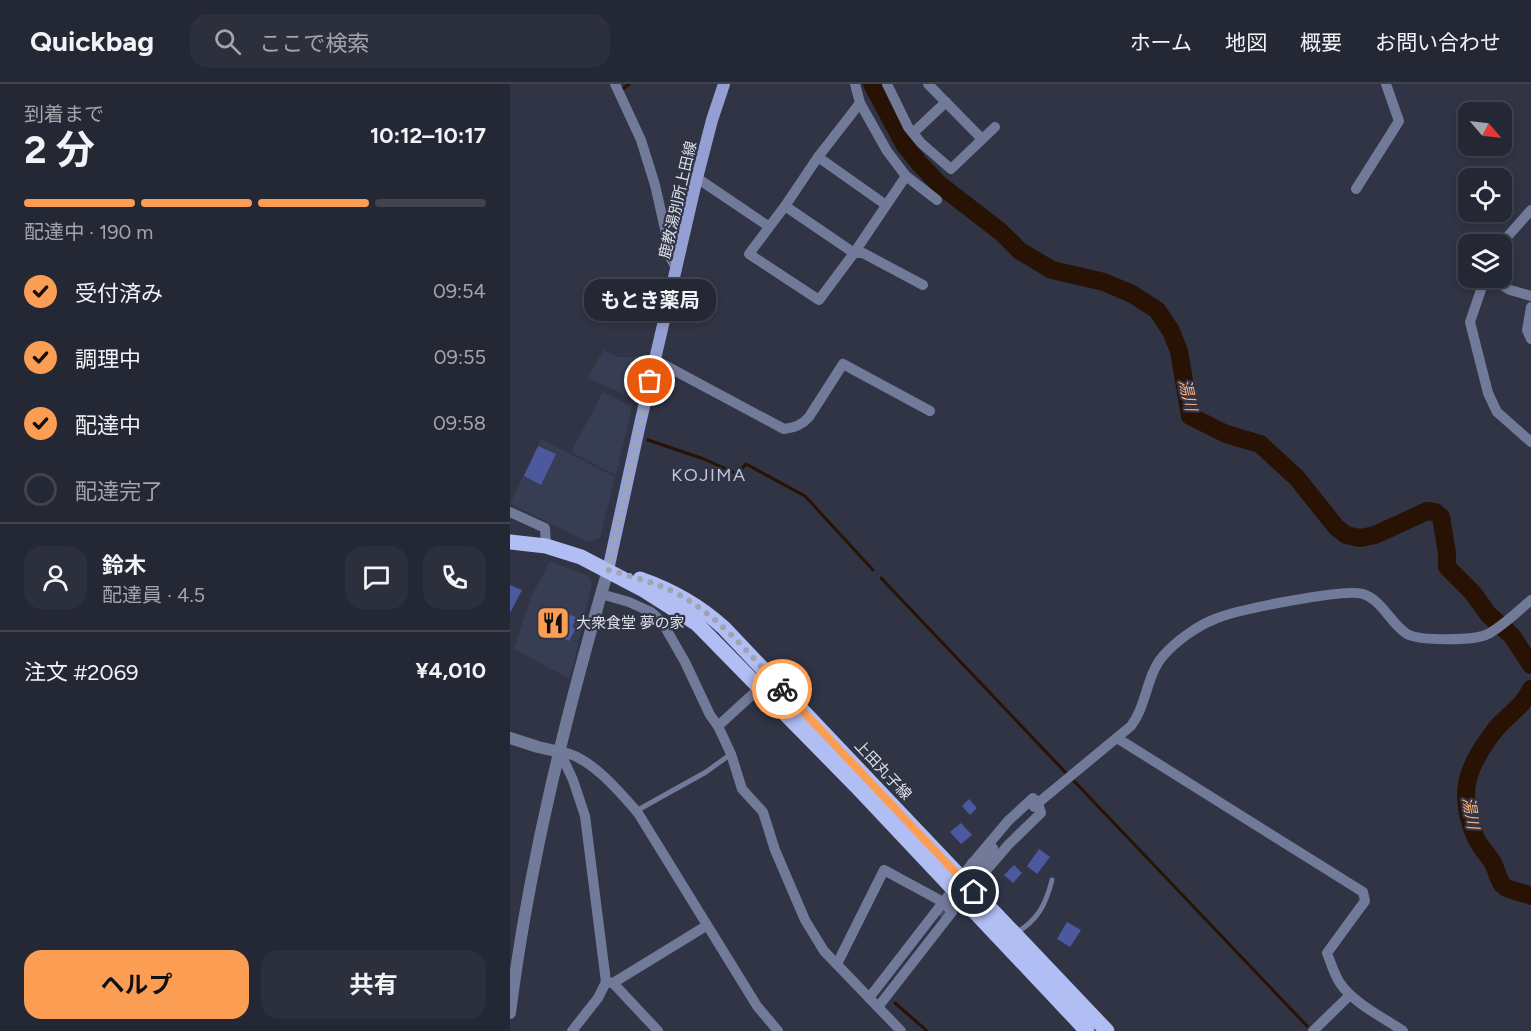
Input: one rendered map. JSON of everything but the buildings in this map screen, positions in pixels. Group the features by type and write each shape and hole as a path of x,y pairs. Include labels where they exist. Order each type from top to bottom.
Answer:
{"main road":[{"name":"鹿教湯別所上田線","path":"608,570 697,178 724,84"},
{"name":"上田丸子線","path":"510,542 546,546 581,557 608,570 661,586 691,602 724,628 765,682 957,883 1087,1031"},
{"name":"上田丸子線","path":"957,883 1015,934 1107,1031"}],"street":[{"path":"615,84 641,140 655,185 668,254 677,269"},
{"path":"855,84 860,103 886,152 906,176 937,200"},
{"path":"887,84 908,127 951,169 995,128"},
{"path":"928,84 982,139"},
{"path":"1356,189 1399,121 1386,84"},
{"path":"913,133 945,102"},
{"path":"860,103 818,157 749,254 819,300 906,176"},
{"path":"818,157 886,205"},
{"path":"697,178 768,226"},
{"path":"785,206 854,253 863,253 923,285"},
{"path":"1510,234 1531,210"},
{"path":"1482,288 1470,322 1488,393 1497,412 1531,442"},
{"path":"1507,288 1531,296"},
{"path":"1531,307 1527,330 1531,339"},
{"path":"655,360 784,429 802,424 809,417 843,364 930,411"},
{"path":"510,512 545,528 546,546"},
{"path":"510,1013 533,874 560,752 608,570"},
{"path":"1038,803 1117,738 1138,717 1155,669 1164,655 1197,628 1217,618 1283,603 1359,593 1372,599 1406,633 1417,637 1449,639 1488,634 1531,600"},
{"path":"601,594 629,602 651,612 662,622 685,662 710,715 718,726 742,789 763,812 775,850 805,920 824,951 901,1031"},
{"path":"718,726 765,682"},
{"path":"510,738 576,755 614,787 636,811 757,1006 778,1031"},
{"path":"1117,738 1363,891 1365,901 1327,953 1341,985 1350,995 1403,1031"},
{"path":"560,752 573,780 585,816 610,983 658,1031"},
{"path":"944,902 957,883 977,864 1008,821 1033,798 1038,803 1041,813 1009,844 984,873 977,864"},
{"path":"837,964 884,870 944,902 952,912 874,1003"},
{"path":"874,1003 940,916"},
{"path":"572,1031 610,983 706,926"},
{"path":"1312,1031 1350,995"}],"lane":[{"path":"636,811 706,772 730,754"},
{"path":"1015,934 1029,926 1038,916 1053,880"}],"shaded area":[{"path":"603,350 617,357 645,357 634,399 588,378"},
{"path":"603,392 632,407 616,475 571,452"},
{"path":"541,439 615,477 600,538 588,542 510,504"},
{"name":"大衆食堂 夢の家","path":"550,561 588,576 592,583 570,679 514,649 531,597"}],"waterway":[{"path":"621,88 629,84"},
{"name":"湯川","path":"872,84 904,144 919,163 940,185 1001,232 1020,251 1052,270 1104,282 1132,294 1157,310 1171,331 1179,351 1190,416 1226,434 1260,444 1297,478 1336,527 1346,535 1360,538 1375,535 1427,511 1435,512 1441,517 1447,567 1473,593 1488,614 1512,636 1531,665"},
{"path":"648,440 704,459 737,474 746,464 805,496 873,570"},
{"path":"881,578 1066,773"},
{"name":"湯川","path":"1531,689 1524,701 1485,743 1472,768 1466,793 1475,836 1493,863 1501,882 1508,889 1531,896"},
{"path":"1074,781 1307,1026"},
{"path":"895,1003 927,1031"}],"tunnel":[{"path":"940,916 981,864"}],"way so far":[{"path":"650,381 608,570 661,586 705,611 782,689"}],"place":[{"name":"もとき薬局","path":"650,381"},
{"name":"大衆食堂 夢の家","path":"553,623"}],"district":[{"name":"KOJIMA","path":"709,475"}],"route":[{"path":"782,689 974,892"}]}
